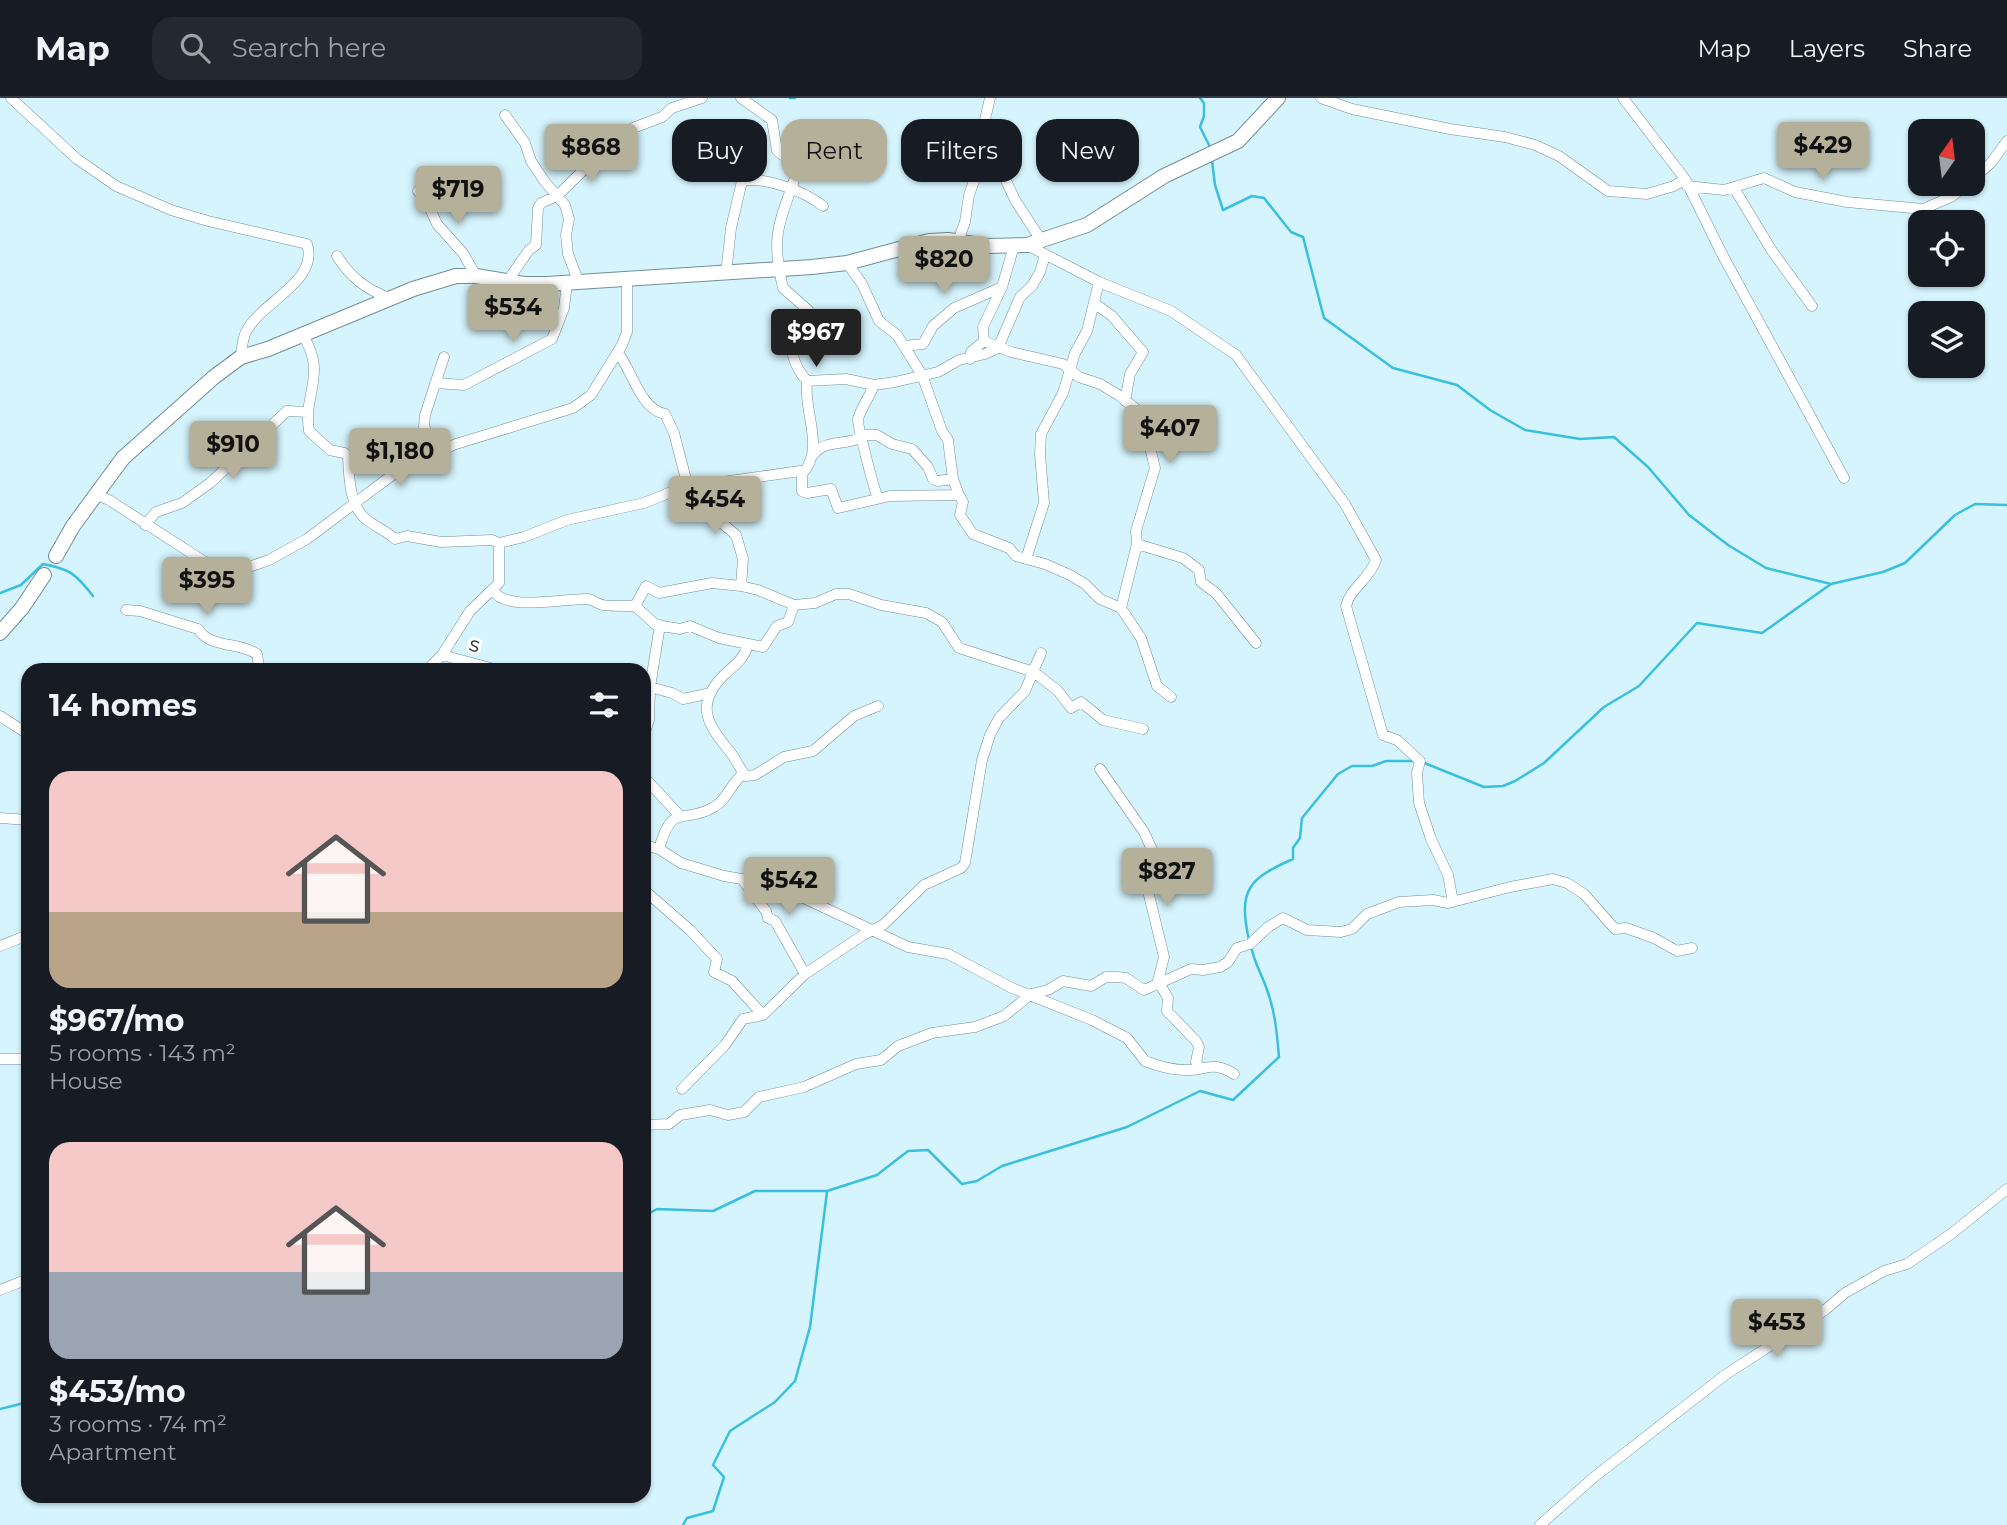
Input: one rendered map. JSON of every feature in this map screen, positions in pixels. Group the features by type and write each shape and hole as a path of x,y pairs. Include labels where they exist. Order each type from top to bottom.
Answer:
{"street":[{"path":"11,98 77,159 116,186 171,210 307,244 308,261 300,280 258,313 246,331 241,356"},
{"path":"507,282 528,250 536,245 538,208 541,202 557,196 611,143 633,128 662,117 672,108 702,98"},
{"path":"741,98 772,120 778,150 799,166 780,216 775,243 783,288 808,310 796,323 790,345 800,373 807,381 814,454"},
{"path":"985,119 990,98"},
{"path":"0,633 22,608 95,494 123,458 241,356 268,349 389,298 456,276 476,276 524,285 573,283 726,274 847,263 929,241 958,241 988,246 1032,246 1087,225 1164,176 1238,141 1278,98"},
{"path":"1321,98 1352,109 1450,129 1505,136 1535,145 1559,156 1608,191 1647,194 1686,182 1734,188 1764,178 1795,192 1847,202 1923,209 1952,196"},
{"path":"1623,98 1686,182 1844,478"},
{"path":"1632,110 1635,98"},
{"path":"435,383 464,385 552,339 573,283 566,235 569,219 565,205 538,172 525,143 505,115"},
{"path":"1985,168 2007,141"},
{"path":"726,274 731,228 742,181 766,182 814,199 823,206"},
{"path":"958,241 974,182"},
{"path":"807,381 846,379 874,384 922,376 938,372 959,359 971,359 998,348 1020,297 1032,286 1040,272 1007,182"},
{"path":"1734,188 1772,251 1812,306"},
{"path":"418,191 426,200 437,224 463,253 476,276"},
{"path":"1032,246 1099,282 1171,311 1236,355 1345,504 1376,560 1371,573 1348,598 1346,606 1383,735 1397,740 1420,761 1417,773 1419,803 1431,839 1448,875 1453,902"},
{"path":"984,341 983,327 1002,287 1032,246"},
{"path":"338,256 344,266 368,290 389,298"},
{"path":"847,263 862,284 879,321 897,335 922,376 948,440 953,479 962,502 960,515 970,531 1009,548 1016,556 1070,575 1085,584 1100,599 1121,608 1146,648 1157,686 1171,697"},
{"path":"95,494 205,562 243,569 269,560 356,505 403,467 439,452 573,408 591,395 618,353 627,332 627,278"},
{"path":"1026,559 1044,503 1041,434 1063,393 1070,368 1087,331 1099,282"},
{"path":"904,346 923,344 933,326 954,308 1002,287"},
{"path":"1094,303 1112,316 1143,352 1130,374 1125,401"},
{"path":"302,334 314,356 314,391 308,412 309,431 330,450 348,456 356,505 365,519 383,527 395,539 407,536 441,542 492,540 499,543 567,520 644,503 688,487 776,473 800,471 802,474"},
{"path":"984,341 998,348 1070,368 1079,377 1100,384 1136,409 1145,427 1155,468 1136,531 1137,544 1121,608"},
{"path":"971,359 971,352 984,341"},
{"path":"618,353 630,368 635,384 651,409 665,414 674,433 688,487"},
{"path":"439,452 424,427 425,415 444,357"},
{"path":"874,384 858,417 860,437 869,458 874,491 878,498"},
{"path":"145,525 156,512 182,503 210,483 287,411 308,412"},
{"path":"953,479 933,479 928,467 912,449 892,444 877,435 860,437 850,443 822,446 802,474 802,491 831,489 838,508 845,509 878,498 959,495"},
{"path":"706,486 717,519 736,534 743,559 741,586"},
{"path":"434,663 470,611 499,583 499,543"},
{"path":"1137,544 1183,558 1199,570 1200,582 1216,593 1256,643"},
{"path":"635,606 646,586 659,593 712,583 741,586 758,590 794,606 815,603 836,594 849,594 926,613 942,622 959,648 1034,672 1058,691 1067,706 1071,708 1081,702 1103,720 1143,729"},
{"path":"493,591 504,599 531,603 590,599 603,605 635,606 656,625 680,629 690,626 709,635 748,645 766,646 777,626 788,622 794,606"},
{"path":"126,610 140,611 198,629 202,636 212,640 248,647 257,654 258,663"},
{"path":"651,681 660,625"},
{"path":"748,645 744,658 725,674 711,692 707,702 706,719 719,741 733,755 743,774 750,777 784,757 813,751 854,716 877,706"},
{"path":"682,1089 725,1045 743,1019 763,1014 805,974 883,925 924,885 965,863 982,760 990,735 999,718 1025,691 1041,653"},
{"name":"s","path":"442,655 472,663"},
{"path":"651,687 683,699 711,692"},
{"path":"0,716 21,730"},
{"path":"1100,769 1144,832 1153,852 1149,895 1164,957 1158,981 1168,998 1167,1012 1199,1047 1196,1062 1199,1067"},
{"path":"659,849 667,825 680,816 713,808 743,774"},
{"path":"651,785 680,816"},
{"path":"0,818 21,820"},
{"path":"651,847 681,863 724,876 776,885 908,947 948,954 1012,988 1127,1038 1145,1061 1188,1070 1221,1066 1234,1074"},
{"path":"742,878 766,911 768,918 775,921 805,974"},
{"path":"651,1125 669,1124 680,1115 710,1110 728,1115 744,1112 759,1097 804,1087 856,1064 881,1059 898,1046 932,1033 975,1027 1004,1016 1031,994 1048,990 1063,981 1091,986 1106,977 1126,978 1140,990 1159,985 1191,969 1210,969 1228,962 1237,948 1250,944 1268,927 1283,918 1307,930 1341,932 1352,929 1367,914 1399,902 1453,902 1500,889 1553,879 1567,883 1584,894 1615,929 1626,928 1654,938 1677,951 1692,948"},
{"path":"651,897 717,959 714,972 732,981 763,1014"},
{"path":"0,946 21,938"},
{"path":"0,1059 21,1059"},
{"path":"1540,1525 1593,1478 1725,1375 1825,1310 1845,1293 1884,1271 1907,1264 2007,1189"},
{"path":"0,1290 21,1282"},
{"path":"1550,1516 1557,1525"}],"waterway":[{"path":"790,98 795,98"},
{"path":"1200,98 1204,103 1204,116 1200,127 1210,147"},
{"path":"1212,161 1215,185 1223,210 1252,196 1264,198 1291,232 1303,237 1324,318 1393,368 1457,385 1490,410 1525,430 1580,439 1614,437 1648,467 1689,515 1728,545 1766,568 1831,584"},
{"path":"1422,762 1484,787 1503,786 1515,781 1544,763 1604,707 1639,686 1697,623 1762,633 1831,584 1883,572 1905,563 1955,515 1975,504 2007,505"},
{"path":"0,593 21,585 43,564 72,574 93,596"},
{"path":"1249,940 1245,909 1250,888 1266,873 1293,859 1293,848 1300,838 1302,818 1338,774 1352,766 1372,766 1386,761 1416,761"},
{"path":"651,1212 657,1209 713,1211 755,1191 827,1191 877,1175 908,1151 928,1150 962,1184 977,1181 1002,1166 1127,1127 1200,1091 1233,1100 1279,1057 1272,1004 1251,946"},
{"path":"683,1525 687,1518 713,1511 724,1477 713,1465 730,1431 775,1402 795,1381 810,1327 827,1192"},
{"path":"0,1409 21,1404"}]}
